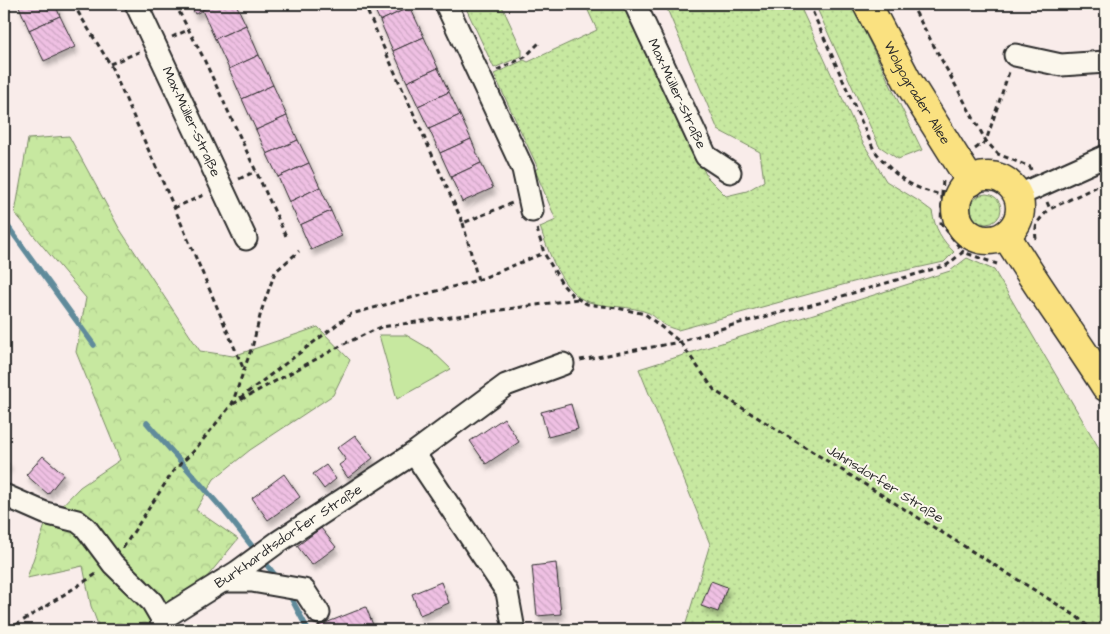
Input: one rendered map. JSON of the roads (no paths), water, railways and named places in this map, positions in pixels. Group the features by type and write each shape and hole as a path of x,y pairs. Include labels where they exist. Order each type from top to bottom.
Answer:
{"main road":[{"name":"Wolgograder Allee","path":"867,4 907,80 971,182"},
{"path":"1012,244 1014,227 1019,217 1020,206 1028,191 1011,186 997,178 981,177 971,182 958,197 957,217 962,226 969,234 978,238 997,239 1012,244 1106,388"}],"street":[{"name":"Max-Müller-Straße","path":"136,4 246,239"},
{"path":"446,4 523,169 531,204"},
{"name":"Max-Müller-Straße","path":"635,4 706,156 730,172"},
{"path":"1015,55 1061,65 1106,62"},
{"path":"1028,191 1106,156"},
{"name":"Burkhardtsdorfer Straße","path":"162,625 278,542 414,453 506,384 563,364"},
{"path":"414,453 507,592 514,630"},
{"path":"4,495 44,513 76,521 86,528 113,564 152,602 162,625"},
{"path":"230,576 304,590 319,613"}],"waterway":[{"path":"4,221 94,345"},
{"path":"147,423 225,512 278,579"},
{"path":"288,592 308,630"}]}
